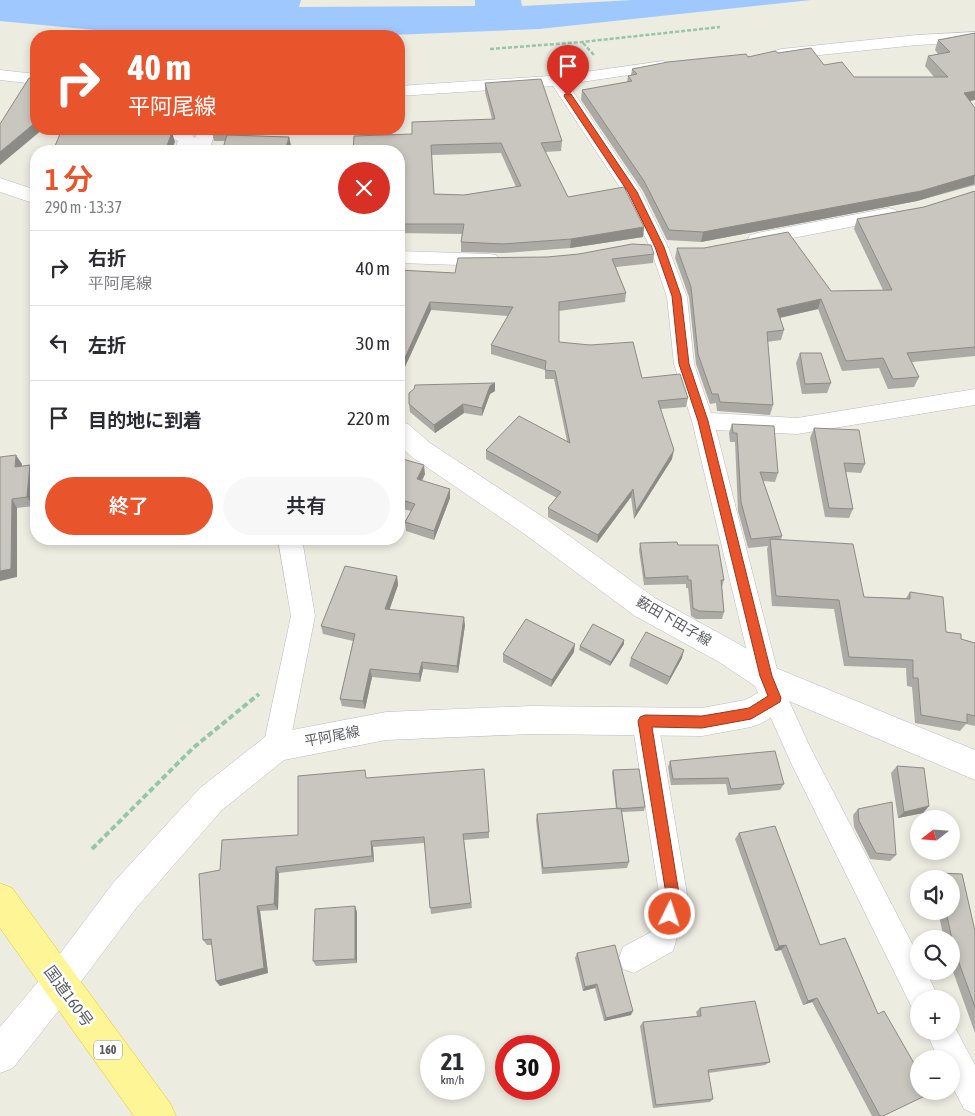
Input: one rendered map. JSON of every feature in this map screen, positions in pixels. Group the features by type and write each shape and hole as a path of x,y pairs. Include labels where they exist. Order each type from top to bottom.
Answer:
{"highway":[{"name":"国道160号","path":"0,900 157,1116"}],"main road":[{"path":"0,185 30,195"},
{"name":"薮田下田子線","path":"405,436 421,450 536,527 645,607 729,653 771,687 975,765"},
{"name":"平阿尾線","path":"0,1055 60,982 126,895 211,799 276,747 386,726 531,720 702,722 751,713 771,687"}],"street":[{"path":"762,56 918,40 975,37"},
{"path":"405,91 614,75 676,64"},
{"path":"0,76 30,78"},
{"path":"557,80 667,248 677,296 684,364 703,421 771,687 801,756 919,990"},
{"path":"179,135 187,139 185,145"},
{"path":"740,242 910,211"},
{"path":"639,244 667,248"},
{"path":"405,257 503,261"},
{"path":"703,421 797,426 975,397"},
{"path":"276,747 304,616 291,545"},
{"path":"634,958 663,941 674,900 645,721"},
{"path":"946,1040 975,1098"}],"path":[{"path":"490,49 582,42 720,27"},
{"path":"92,849 166,773 231,714 293,671"}],"water":[{"path":"0,0 811,0 539,29 405,34 405,30 94,30 0,21"}],"pier":[{"path":"301,0 475,0 475,6 299,7"},
{"path":"521,0 633,0 522,6"}],"building":[{"path":"975,33 975,91 964,93 975,108 975,175 921,191 703,232 669,230 644,181 582,90 632,81 628,76 637,74 632,69 668,62 746,54 748,57 775,51 778,53 811,48 824,65 842,62 854,77 948,77 928,56 950,52 938,40"},
{"path":"30,78 30,127 0,152 0,124"},
{"path":"541,79 562,141 541,143 568,197 624,187 644,227 571,239 503,244 461,242 464,224 405,224 405,145 353,145 354,136 412,134 412,122 495,119 485,83","holes":["501,143 521,186 464,195 434,194 431,145"]},
{"path":"60,135 171,135 167,145 55,145"},
{"path":"227,135 289,137 287,145 224,145"},
{"path":"975,191 975,347 907,353 919,377 893,379 883,358 846,361 821,299 777,309 784,330 767,332 773,405 720,402 718,394 712,394 698,354 691,287 677,248 704,248 788,232 831,291 892,290 857,219 924,207"},
{"path":"632,244 651,245 654,254 612,259 626,293 559,302 559,342 590,345 633,342 642,378 680,374 688,398 658,401 674,450 636,511 633,489 598,535 548,508 561,492 486,450 519,416 570,443 555,371 545,370 546,361 491,345 513,307 430,302 405,358 405,270 455,273 458,258 547,257 579,254"},
{"path":"800,353 821,353 831,383 805,384"},
{"path":"495,383 490,386 482,408 463,404 434,425 409,404 409,393 414,389 415,385"},
{"path":"732,424 774,426 778,473 760,472 782,536 751,539 741,502 737,433 733,433"},
{"path":"814,428 859,430 865,464 844,463 853,509 829,508"},
{"path":"16,455 15,467 30,465 27,497 12,499 11,569 0,571 0,457"},
{"path":"405,460 424,465 417,479 450,489 434,531 405,522 415,504 405,501"},
{"path":"770,539 853,544 864,597 910,599 910,592 943,597 946,632 961,634 961,639 975,643 975,716 967,714 967,723 921,715 918,678 913,678 913,660 849,657 839,600 776,596"},
{"path":"677,542 678,545 718,545 724,580 721,580 724,612 699,611 693,608 691,580 688,580 688,576 645,578 640,543"},
{"path":"345,566 397,576 385,609 464,617 457,666 422,662 419,674 370,669 363,701 340,699 355,634 321,626"},
{"path":"526,619 575,644 552,680 503,654"},
{"path":"593,624 624,640 611,662 580,646"},
{"path":"646,632 684,650 670,677 631,658"},
{"path":"775,751 784,784 731,789 728,778 673,779 670,761"},
{"path":"897,766 924,768 929,806 904,812"},
{"path":"484,769 489,832 463,834 471,903 430,908 424,837 371,841 372,856 276,867 274,904 257,906 264,968 216,981 211,939 203,940 199,874 220,870 222,840 298,835 298,776 365,770 366,778"},
{"path":"639,769 645,807 617,809 613,770"},
{"path":"892,802 896,855 876,853 859,821 858,809"},
{"path":"621,808 629,862 543,868 537,814"},
{"path":"775,826 820,945 845,938 878,1014 884,1011 910,1056 910,1100 916,1100 880,1116 817,998 808,1001 786,945 779,946 739,833"},
{"path":"960,874 962,874 975,931 975,1007 960,966 960,930 950,930 948,920 960,920"},
{"path":"355,906 355,959 313,961 315,909"},
{"path":"615,945 633,1011 606,1018 597,984 585,987 577,953"},
{"path":"755,1001 770,1062 708,1070 713,1099 656,1105 643,1022 701,1016 700,1008"}],"route":[{"path":"568,96 632,192 660,247 677,296 684,364 703,421 766,676 775,698 751,713 702,722 645,721 674,900 670,914"}]}
